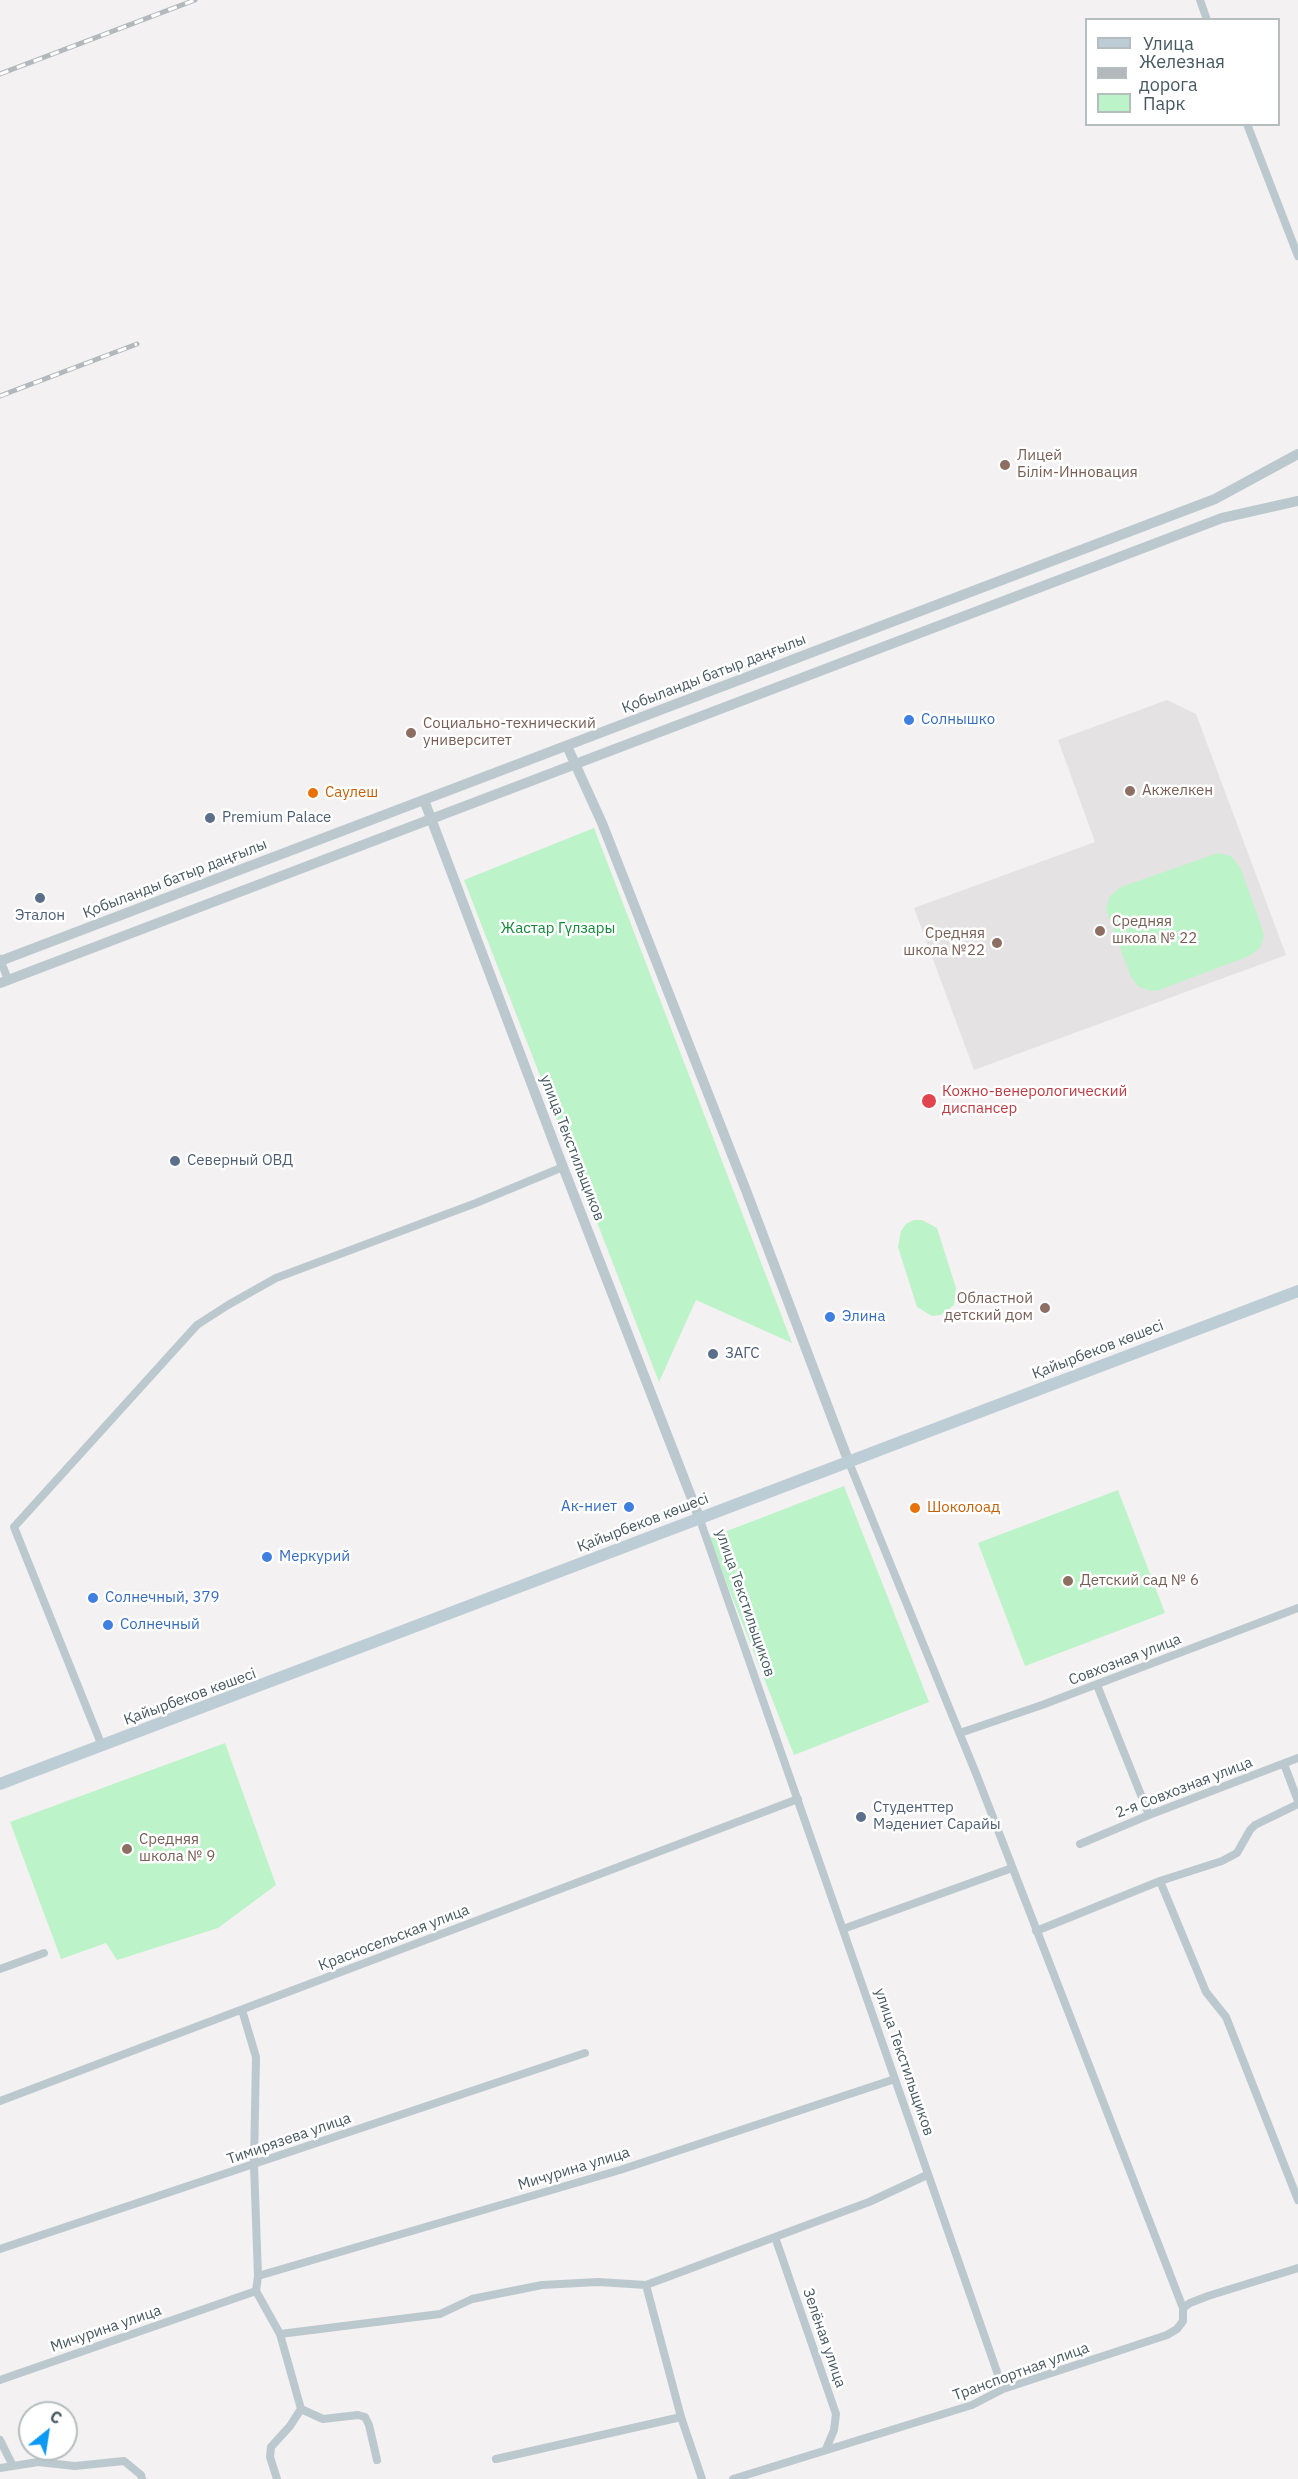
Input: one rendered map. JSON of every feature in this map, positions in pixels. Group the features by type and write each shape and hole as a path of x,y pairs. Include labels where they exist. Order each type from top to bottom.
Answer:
{"main road":[{"name":"Қайырбеков көшесі","path":"0,1785 848,1460 1298,1291"}],"street":[{"path":"1200,0 1206,18"},
{"path":"1248,126 1298,256"},
{"name":"Қобыланды батыр даңғылы","path":"0,960 1215,500 1298,454"},
{"path":"0,960 4,981 1222,518 1298,501"},
{"path":"567,746 577,765 747,1193 848,1460 960,1733 1183,2308 1208,2296 1298,2268"},
{"name":"улица Текстильщиков","path":"424,800 699,1517 1003,2389"},
{"path":"102,1746 14,1527 197,1325 276,1278 476,1203 563,1167"},
{"name":"Совхозная улица","path":"960,1733 1298,1608"},
{"path":"1097,1684 1149,1815"},
{"name":"2-я Совхозная улица","path":"1080,1844 1298,1758"},
{"path":"1036,1931 1160,1881 1222,1862 1237,1853 1250,1830 1256,1825 1298,1803 1284,1764"},
{"name":"Красносельская улица","path":"0,2101 798,1799"},
{"path":"843,1929 1012,1868"},
{"path":"1160,1881 1206,1992 1226,2017 1298,2200"},
{"path":"0,1969 44,1953"},
{"path":"242,2010 256,2057 254,2164 258,2276 255,2290 280,2334 301,2409 272,2447 270,2457 278,2479"},
{"name":"Тимирязева улица","path":"0,2249 585,2053"},
{"name":"Мичурина улица","path":"258,2276 620,2170 895,2079"},
{"path":"280,2334 446,2313 472,2299 542,2285 598,2282 646,2284 868,2202 927,2175"},
{"name":"Зелёная улица","path":"775,2236 836,2414 834,2430 826,2449"},
{"path":"646,2284 681,2417 702,2479"},
{"name":"Мичурина улица","path":"0,2380 255,2290"},
{"name":"Транспортная улица","path":"733,2479 972,2405 1003,2389 1167,2335 1177,2329 1183,2321 1183,2308"},
{"path":"301,2409 323,2419 358,2415 365,2417 377,2460"},
{"path":"495,2459 681,2417"},
{"path":"0,2440 12,2464"},
{"path":"0,2468 12,2464 38,2462 75,2466 124,2461 141,2475 142,2479"}],"shaded area":[{"name":"Средняя школа № 22","path":"1167,700 1196,714 1286,955 974,1070 914,908 1095,842 1058,740"}],"green space":[{"name":"Жастар Гүлзары","path":"594,828 792,1343 696,1300 659,1382 464,880"},
{"path":"1218,853 1231,856 1240,867 1264,935 1260,948 1249,956 1159,990 1152,991 1139,987 1131,977 1106,909 1110,896 1121,887"},
{"path":"914,1220 922,1220 937,1228 956,1288 954,1305 941,1315 932,1316 917,1307 898,1247 901,1231 906,1224"},
{"path":"844,1486 929,1702 794,1755 709,1538"},
{"path":"1118,1490 1165,1613 1025,1666 978,1543"},
{"path":"225,1743 276,1885 218,1928 117,1960 106,1943 61,1959 10,1822"}],"railway":[{"path":"0,74 195,0"},
{"path":"0,396 137,344"}],"place":[{"name":"Лицей Білім-Инновация","path":"1005,465"},
{"name":"Солнышко","path":"909,720"},
{"name":"Социально-технический университет","path":"411,733"},
{"name":"Акжелкен","path":"1130,791"},
{"name":"Саулеш","path":"313,793"},
{"name":"Premium Palace","path":"210,818"},
{"name":"Эталон","path":"40,898"},
{"name":"Средняя школа № 22","path":"1100,931"},
{"name":"Средняя школа №22","path":"997,943"},
{"name":"Кожно-венерологический диспансер","path":"929,1101"},
{"name":"Северный ОВД","path":"175,1161"},
{"name":"Областной детский дом","path":"1045,1308"},
{"name":"Элина","path":"830,1317"},
{"name":"ЗАГС","path":"713,1354"},
{"name":"Ак-ниет","path":"629,1507"},
{"name":"Шоколоад","path":"915,1508"},
{"name":"Меркурий","path":"267,1557"},
{"name":"Детский сад № 6","path":"1068,1581"},
{"name":"Солнечный, 379","path":"93,1598"},
{"name":"Солнечный","path":"108,1625"},
{"name":"Студенттер Мәдениет Сарайы","path":"861,1817"},
{"name":"Средняя школа № 9","path":"127,1849"}]}
